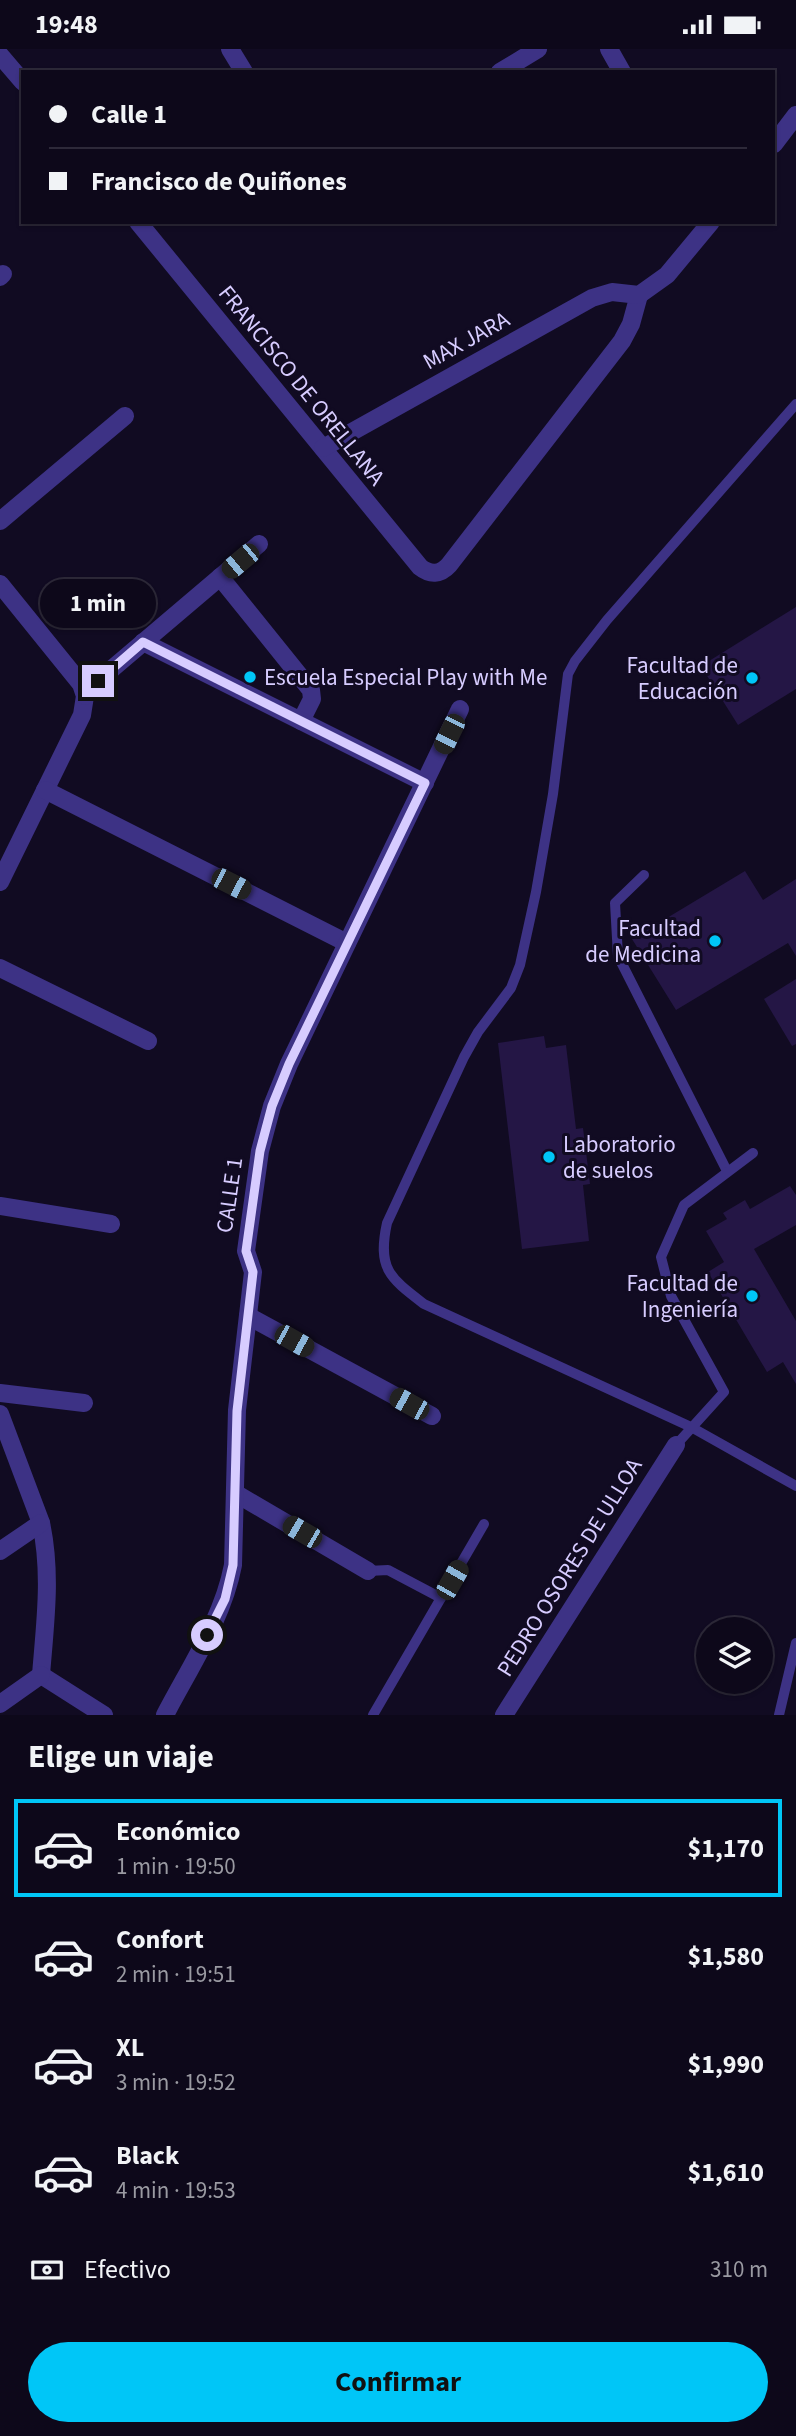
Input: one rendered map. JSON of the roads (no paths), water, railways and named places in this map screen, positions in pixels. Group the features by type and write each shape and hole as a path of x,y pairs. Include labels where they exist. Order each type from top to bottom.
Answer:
{"street":[{"path":"230,49 243,70"},
{"path":"503,70 538,49"},
{"path":"609,49 621,70"},
{"path":"0,55 21,80"},
{"path":"775,143 796,115"},
{"name":"FRANCISCO DE ORELLANA","path":"140,224 420,567 433,573 449,565 622,341 631,324 639,295"},
{"path":"639,295 672,270 709,224"},
{"name":"MAX JARA","path":"323,448 592,298 612,292 639,295"},
{"path":"0,521 125,416"},
{"path":"85,696 143,642 259,544"},
{"path":"220,577 311,690 312,699 301,721"},
{"path":"0,584 74,674 85,696 82,715 0,882"},
{"path":"143,642 425,783"},
{"name":"CALLE 1","path":"165,1715 225,1599 233,1565 237,1411 253,1272 246,1251 265,1128 284,1074 460,709"},
{"path":"45,790 347,943"},
{"path":"0,968 148,1041"},
{"path":"0,1206 111,1224"},
{"path":"248,1316 432,1416"},
{"path":"0,1393 84,1403"},
{"path":"0,1414 41,1523 48,1577 41,1675"},
{"name":"PEDRO OSORES DE ULLOA","path":"504,1715 676,1445"},
{"path":"235,1493 368,1571"},
{"path":"0,1551 41,1523"},
{"path":"0,1704 41,1675"},
{"path":"41,1675 104,1715"}],"lane":[{"path":"796,404 607,620 568,674 553,795 520,965 511,988 478,1032 464,1057 387,1223 382,1244 384,1263 390,1274 425,1304 691,1427 796,1486"},
{"path":"644,875 615,902 618,955 726,1171"},
{"path":"676,1445 724,1392 671,1296 661,1257 684,1205 753,1153"},
{"path":"373,1715 484,1524"},
{"path":"368,1571 388,1570 441,1598"},
{"path":"779,1715 796,1643"}],"place":[{"name":"Escuela Especial Play with Me","path":"250,677"},
{"name":"Facultad de Educación","path":"752,678"},
{"name":"Facultad de Medicina","path":"715,941"},
{"name":"Laboratorio de suelos","path":"549,1157"},
{"name":"Facultad de Ingeniería","path":"752,1296"}]}
